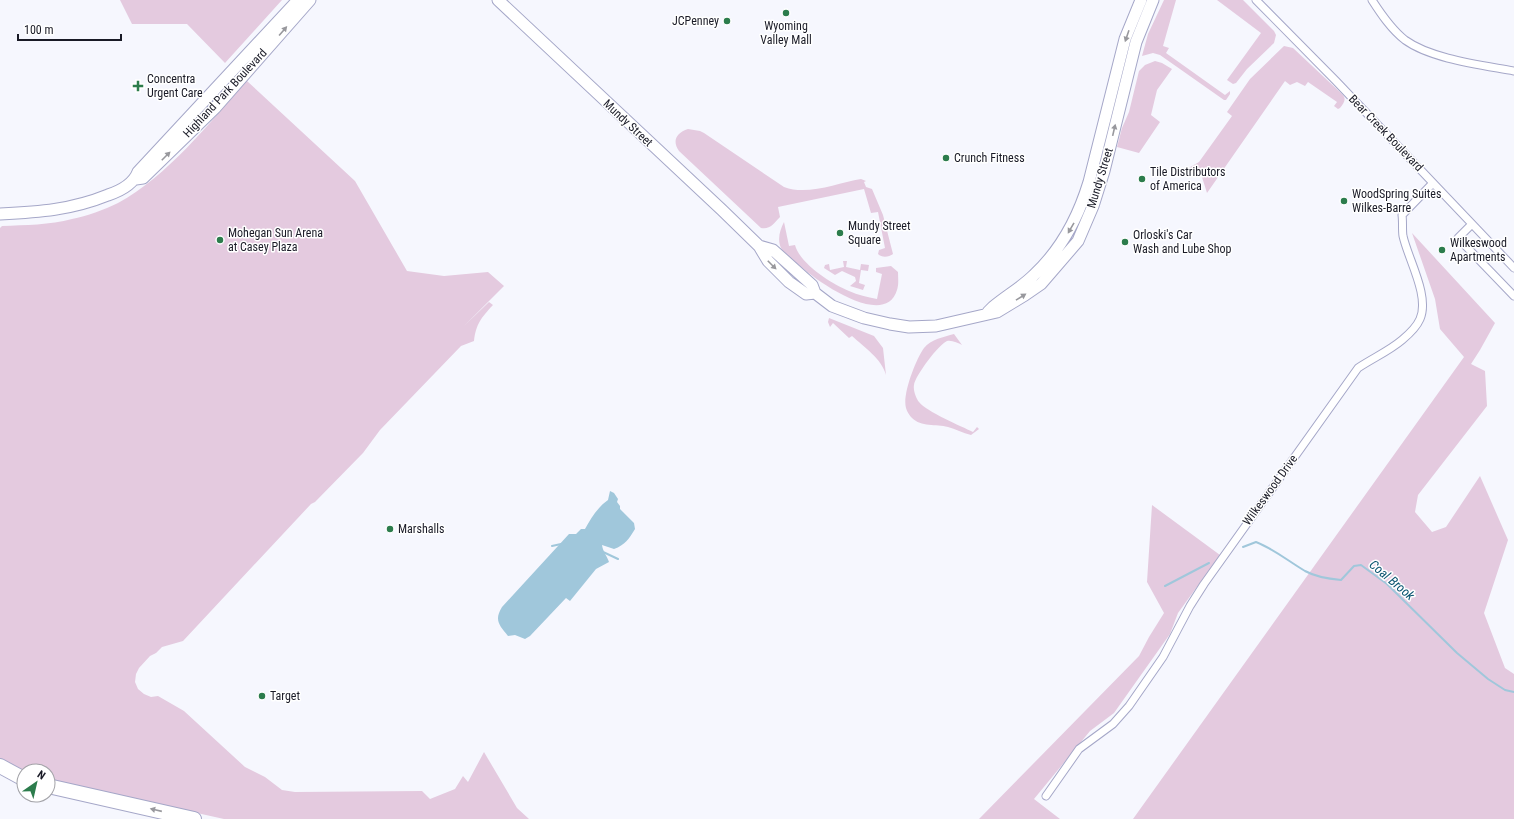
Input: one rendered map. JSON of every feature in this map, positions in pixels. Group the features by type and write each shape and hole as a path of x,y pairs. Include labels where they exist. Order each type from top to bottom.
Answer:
{"highway":[{"path":"0,766 16,775"},
{"path":"56,788 194,819"}],"main road":[{"name":"Highland Park Boulevard","path":"136,179 138,172 298,0"},
{"name":"Highland Park Boulevard","path":"0,214 53,211 87,204 117,192 136,179 143,178 215,108 310,0"},
{"name":"Mundy Street","path":"498,0 722,210 759,246 768,261 789,282 806,294 815,293 832,306 864,318 908,327 936,326 997,312 1025,296 1041,284 1078,241 1093,206 1104,171 1136,42 1153,0"},
{"name":"Mundy Street","path":"987,314 993,307 1034,276 1055,253 1072,226 1083,202 1089,182 1125,39 1141,0"}],"street":[{"name":"Bear Creek Boulevard","path":"1256,0 1305,49 1514,268"},
{"path":"1372,0 1393,28 1406,40 1423,50 1437,55 1514,71"},
{"name":"Wilkeswood Drive","path":"1046,796 1079,749 1113,724 1129,706 1163,657 1190,606 1204,584 1358,368 1382,354 1403,339 1420,320 1422,301 1403,235 1402,215 1433,183"},
{"path":"1472,224 1458,238 1514,296"}],"shaded area":[{"path":"120,0 282,0 225,63 187,24 132,24"},
{"path":"1164,0 1176,0 1163,46 1169,48 1166,53 1225,95 1230,91 1230,94 1226,100 1160,55 1153,53 1142,56 1148,34"},
{"path":"1217,0 1243,0 1274,31 1276,35 1274,43 1247,69 1236,83 1233,84 1227,80 1261,33"},
{"path":"1284,46 1293,48 1342,94 1345,99 1344,103 1338,109 1334,106 1337,102 1308,82 1305,86 1297,82 1290,85 1285,81 1207,193 1201,174 1187,169 1199,162 1232,116 1227,112 1250,79"},
{"path":"1155,61 1172,69 1157,90 1151,115 1160,122 1139,153 1117,147 1122,128 1129,112 1139,71 1145,65"},
{"path":"247,81 355,181 407,271 444,276 488,272 504,286 464,326 489,302 493,305 480,322 476,330 474,341 461,346 380,430 363,453 315,502 311,504 183,641 162,647 150,656 139,668 136,674 135,682 138,689 151,697 158,696 184,711 245,767 265,777 282,790 295,792 422,791 430,799 455,789 463,776 468,782 484,752 517,808 529,819 224,819 56,782 56,763 16,763 16,768 0,759 0,228 2,226 64,221 78,218 118,203 136,192 171,164 203,131"},
{"path":"688,129 704,133 784,187 803,190 822,188 861,179 866,181 864,182 866,187 872,189 883,215 893,254 886,257 878,254 879,250 885,248 878,212 871,213 864,189 778,207 780,217 769,227 761,228 679,151 676,144 676,138"},
{"path":"784,222 789,246 795,245 803,259 810,266 834,284 842,288 863,296 877,299 882,274 876,272 876,268 891,266 898,272 898,283 897,290 890,301 879,305 865,304 834,290 819,281 789,258 781,248 779,241 781,228"},
{"path":"1412,233 1495,323 1471,364 1485,371 1487,406 1418,495 1415,512 1432,532 1446,527 1480,476 1508,540 1484,613 1505,668 1514,674 1514,819 1133,819 1464,357 1440,329 1435,299"},
{"path":"843,261 847,261 846,267 860,270 861,264 869,265 868,271 861,270 859,283 865,285 863,290 850,286 856,281 855,277 842,271 835,275 824,268 825,265 829,264 830,270 844,267"},
{"path":"829,318 874,336 883,348 886,375 877,359 852,336 849,338 833,323 830,327 828,322"},
{"path":"954,334 962,345 951,341 943,343 918,375 915,381 914,389 919,402 929,410 973,432 977,427 979,429 971,435 948,427 920,423 911,417 906,408 905,402 910,377 924,348 934,340"},
{"path":"1152,505 1220,555 1178,613 1170,634 1114,713 1090,731 1034,799 1060,819 979,819 1139,656 1164,613 1147,582"}],"water":[{"path":"610,491 614,493 618,499 617,502 620,509 634,523 635,529 631,536 624,544 614,549 602,545 609,562 596,569 570,601 566,598 530,636 525,639 515,635 508,636 502,629 498,619 498,615 502,607 569,534 576,534 581,529 585,529 595,513 608,500"}],"waterway":[{"name":"Coal Brook","path":"1243,547 1256,542 1309,573 1332,579 1341,580 1354,566 1361,565 1387,584 1457,653 1488,679 1505,690 1514,692"},
{"name":"Coal Brook","path":"552,546 561,544"},
{"name":"Coal Brook","path":"601,551 618,559"},
{"name":"Coal Brook","path":"1165,586 1209,563"}],"place":[{"name":"Wyoming Valley Mall","path":"786,13"},
{"name":"JCPenney","path":"727,21"},
{"name":"Concentra Urgent Care","path":"138,86"},
{"name":"Crunch Fitness","path":"946,158"},
{"name":"Tile Distributors of America","path":"1142,179"},
{"name":"WoodSpring Suites Wilkes-Barre","path":"1344,201"},
{"name":"Mundy Street Square","path":"840,233"},
{"name":"Mohegan Sun Arena at Casey Plaza","path":"220,240"},
{"name":"Orloski's Car Wash and Lube Shop","path":"1125,242"},
{"name":"Wilkeswood Apartments","path":"1442,250"},
{"name":"Marshalls","path":"390,529"},
{"name":"Target","path":"262,696"}]}
